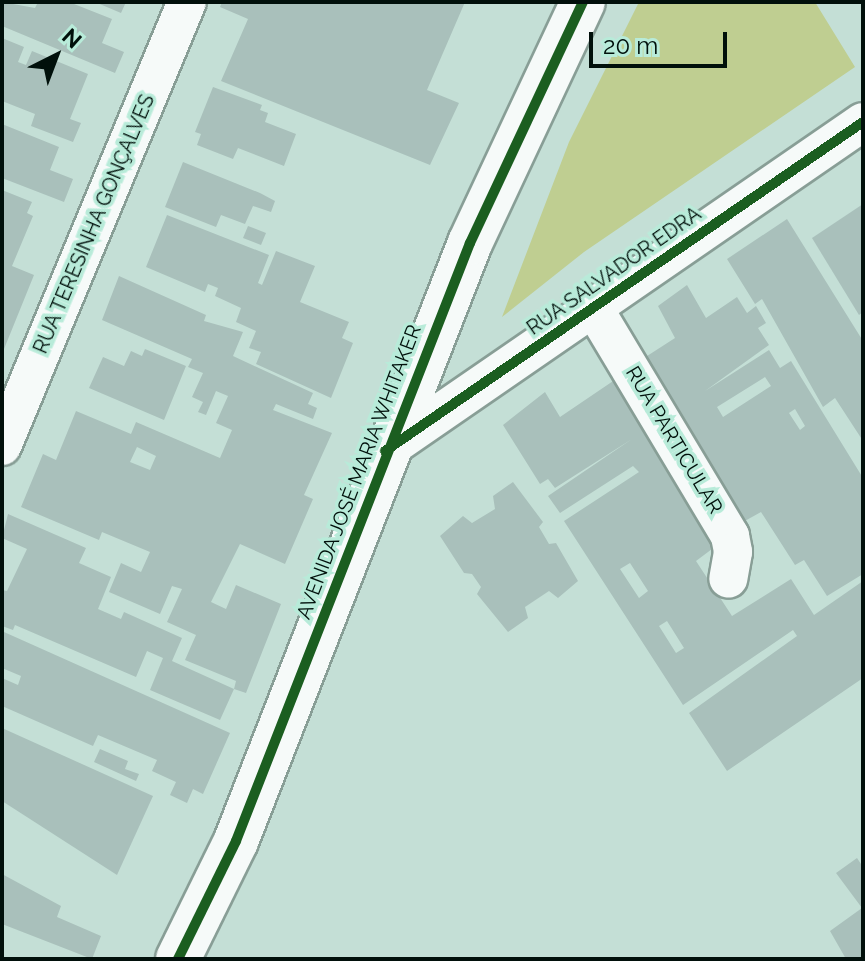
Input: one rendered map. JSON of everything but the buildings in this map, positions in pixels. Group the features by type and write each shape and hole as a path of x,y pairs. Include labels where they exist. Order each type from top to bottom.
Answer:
{"street":[{"name":"RUA TERESINHA GONÇALVES","path":"2,446 13,388 187,2"},
{"name":"AVENIDA JOSÉ MARIA WHITAKER","path":"178,959 236,841 385,451 470,243 583,2"},
{"name":"RUA SALVADOR EDRA","path":"385,451 863,122"},
{"name":"RUA PARTICULAR","path":"593,307 730,536 728,579"}],"green space":[{"path":"639,2 815,2 855,67 584,252 502,317 569,142"}],"cycle path":[{"path":"178,959 236,841 470,243 583,2"},
{"path":"385,451 863,122"}]}
